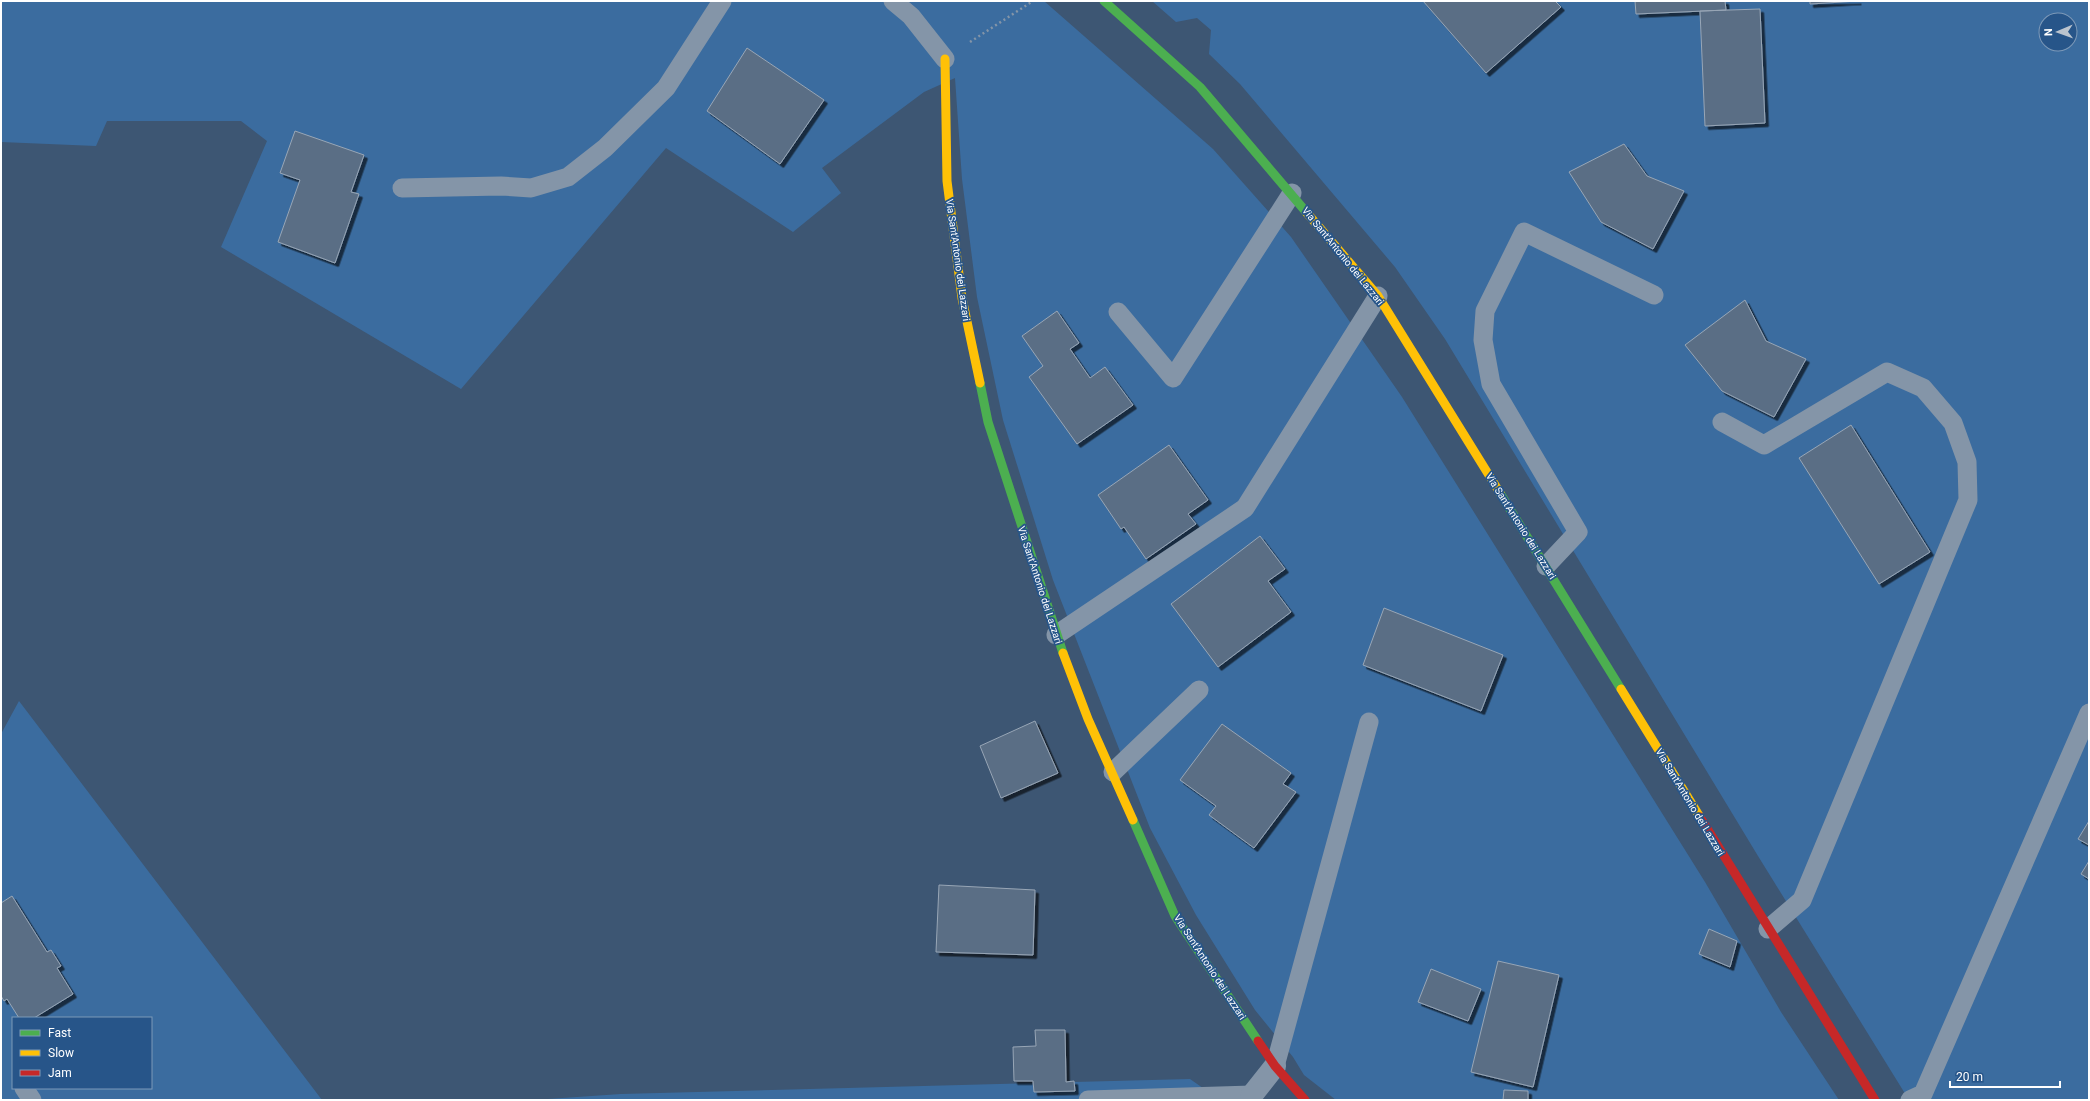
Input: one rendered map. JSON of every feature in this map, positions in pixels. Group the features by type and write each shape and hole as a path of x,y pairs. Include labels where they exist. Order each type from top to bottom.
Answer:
{"street":[{"name":"Via Sant'Antonio dei Lazzari","path":"1104,1 1200,87 1292,193 1378,296 1875,1100"},
{"name":"Via Sant'Antonio dei Lazzari","path":"945,59 947,181 962,298 988,422 1056,635 1088,719 1113,772 1175,916 1275,1066 1305,1100"},
{"path":"1251,1098 1275,1066"}],"lane":[{"path":"402,188 501,186 530,188 568,177 605,148 666,88 722,1"},
{"path":"893,1 911,16 945,59"},
{"path":"1118,312 1173,378 1292,193"},
{"path":"1546,566 1578,532 1491,384 1483,340 1485,311 1524,232 1654,295"},
{"path":"1056,635 1245,508 1378,296"},
{"path":"1722,422 1764,444 1887,372 1923,388 1953,423 1967,462 1968,500 1802,900 1768,929"},
{"path":"1113,772 1199,690"},
{"path":"1910,1100 1923,1094 2089,713"},
{"path":"1275,1066 1369,722"},
{"path":"25,1089 32,1100"},
{"path":"1088,1100 1251,1098"}],"path":[{"path":"945,59 1033,1"}],"shaded area":[{"path":"1,1 1044,1 1213,149 1291,237 1402,397 1705,882 1781,1012 1839,1100 1336,1100 1304,1075 1293,1057 1255,1010 1196,915 1150,828 1053,580 1003,420 977,297 962,179 955,78 924,92 822,168 841,193 793,232 666,148 461,389 221,247 267,141 241,121 107,121 96,146 1,142"},
{"path":"1152,1 2089,1 2089,1100 1909,1100 1758,856 1445,339 1395,267 1240,84 1209,54 1211,30 1197,18 1176,22"},
{"path":"19,701 322,1100 1,1100 1,734"},
{"path":"1190,1079 1220,1100 533,1100 621,1094"}],"building":[{"path":"1423,1 1555,1 1561,7 1486,73"},
{"path":"1635,1 1725,1 1726,10 1636,14"},
{"path":"1810,1 1858,1 1810,4"},
{"path":"1760,9 1765,123 1705,126 1700,11"},
{"path":"747,48 824,100 780,164 707,111"},
{"path":"295,131 364,155 351,192 359,194 335,263 278,242 300,180 280,173"},
{"path":"1624,144 1647,176 1684,191 1653,249 1601,222 1569,172"},
{"path":"1745,300 1766,341 1806,359 1774,417 1722,391 1685,345"},
{"path":"1057,311 1079,343 1070,349 1090,378 1105,367 1133,405 1077,444 1029,377 1043,366 1022,336"},
{"path":"1851,425 1930,552 1879,584 1799,458"},
{"path":"1169,445 1208,500 1188,514 1196,524 1146,559 1124,527 1121,529 1098,495"},
{"path":"1260,536 1285,569 1268,581 1291,612 1218,667 1171,604"},
{"path":"1384,608 1503,655 1481,711 1363,665"},
{"path":"1035,721 1058,773 1001,798 980,746"},
{"path":"1222,724 1291,773 1283,784 1296,792 1254,848 1209,815 1216,806 1180,780"},
{"path":"2089,821 2089,845 2078,839"},
{"path":"2089,861 2089,879 2081,874"},
{"path":"939,885 1035,890 1033,955 936,952"},
{"path":"12,896 47,952 51,950 61,966 57,968 73,994 36,1017 18,1017 7,999 4,1001 1,996 1,903"},
{"path":"1709,929 1737,941 1730,967 1699,954"},
{"path":"1498,961 1559,975 1533,1087 1471,1072"},
{"path":"1431,969 1481,989 1468,1021 1418,1002"},
{"path":"1035,1030 1065,1030 1066,1082 1074,1081 1075,1091 1034,1092 1033,1081 1014,1081 1013,1047 1036,1046"},
{"path":"1504,1090 1528,1091 1528,1100 1503,1100"}],"traffic: fast":[{"path":"1104,1 1200,87 1307,213"},
{"path":"980,383 988,422 1063,653"},
{"path":"1500,493 1621,689"},
{"path":"1133,820 1175,916 1258,1041"}],"traffic: slow":[{"path":"945,59 947,181 962,298 980,383"},
{"path":"1307,213 1378,296 1500,493"},
{"path":"1063,653 1088,719 1133,820"},
{"path":"1621,689 1700,817"}],"traffic: jam":[{"path":"1700,817 1875,1100"},
{"path":"1258,1041 1275,1066 1305,1100"}]}
